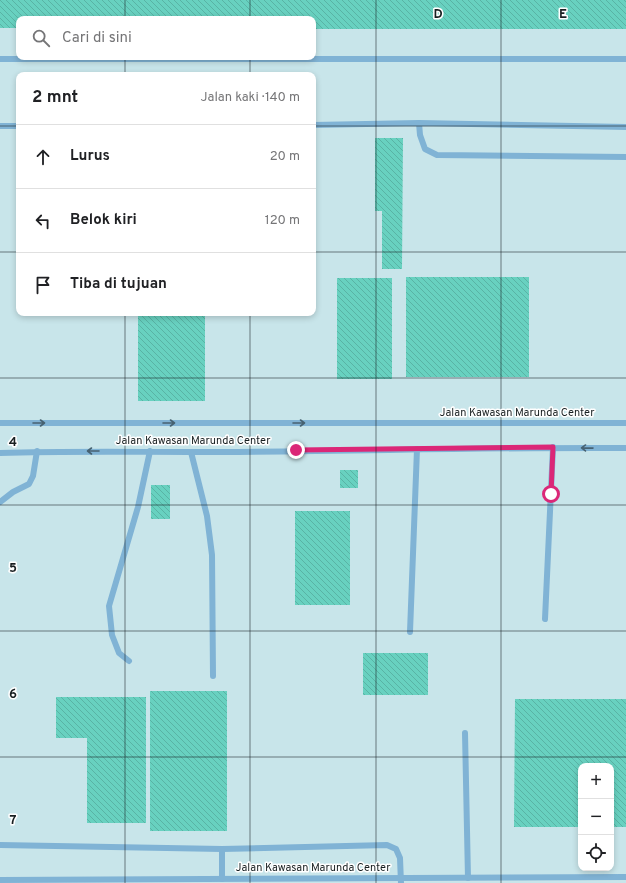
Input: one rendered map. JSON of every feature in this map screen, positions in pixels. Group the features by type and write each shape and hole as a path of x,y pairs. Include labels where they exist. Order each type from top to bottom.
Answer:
{"lane":[{"path":"0,59 16,59"},
{"path":"316,59 626,59"},
{"path":"418,123 425,149 437,155 626,157"},
{"path":"316,124 418,123 626,127"},
{"path":"0,126 16,126"},
{"name":"Jalan Kawasan Marunda Center","path":"0,423 626,423"},
{"path":"545,619 553,447"},
{"name":"Jalan Kawasan Marunda Center","path":"0,453 553,447 626,448"},
{"path":"410,632 417,449"},
{"path":"129,661 118,653 112,635 109,606 138,507 150,451"},
{"path":"0,502 13,492 28,484 33,476 37,452"},
{"path":"191,452 207,516 212,555 213,676"},
{"path":"465,733 468,878"},
{"path":"0,845 222,849 387,845 396,849 400,858 401,880"},
{"path":"222,849 222,879"},
{"name":"Jalan Kawasan Marunda Center","path":"0,880 401,880 626,877"}],"shaded area":[{"path":"0,0 626,0 626,883 0,883"}],"building":[{"path":"0,0 626,0 626,29 316,29 316,16 16,16 16,28 0,28"},
{"path":"375,138 403,138 402,269 382,269 382,211 375,211"},
{"path":"406,277 529,277 529,377 406,377"},
{"path":"337,278 392,278 392,379 337,379"},
{"path":"138,316 205,316 205,401 138,401"},
{"path":"340,470 358,470 358,488 340,488"},
{"path":"151,485 170,485 170,519 151,519"},
{"path":"295,511 350,511 350,605 295,605"},
{"path":"363,653 428,653 428,695 363,695"},
{"path":"150,691 227,691 227,831 150,831"},
{"path":"56,697 146,697 146,823 87,823 87,738 56,738"},
{"path":"515,699 626,699 626,827 614,827 614,763 578,763 578,827 514,827"}],"route":[{"path":"296,450 553,447 551,494"}]}
